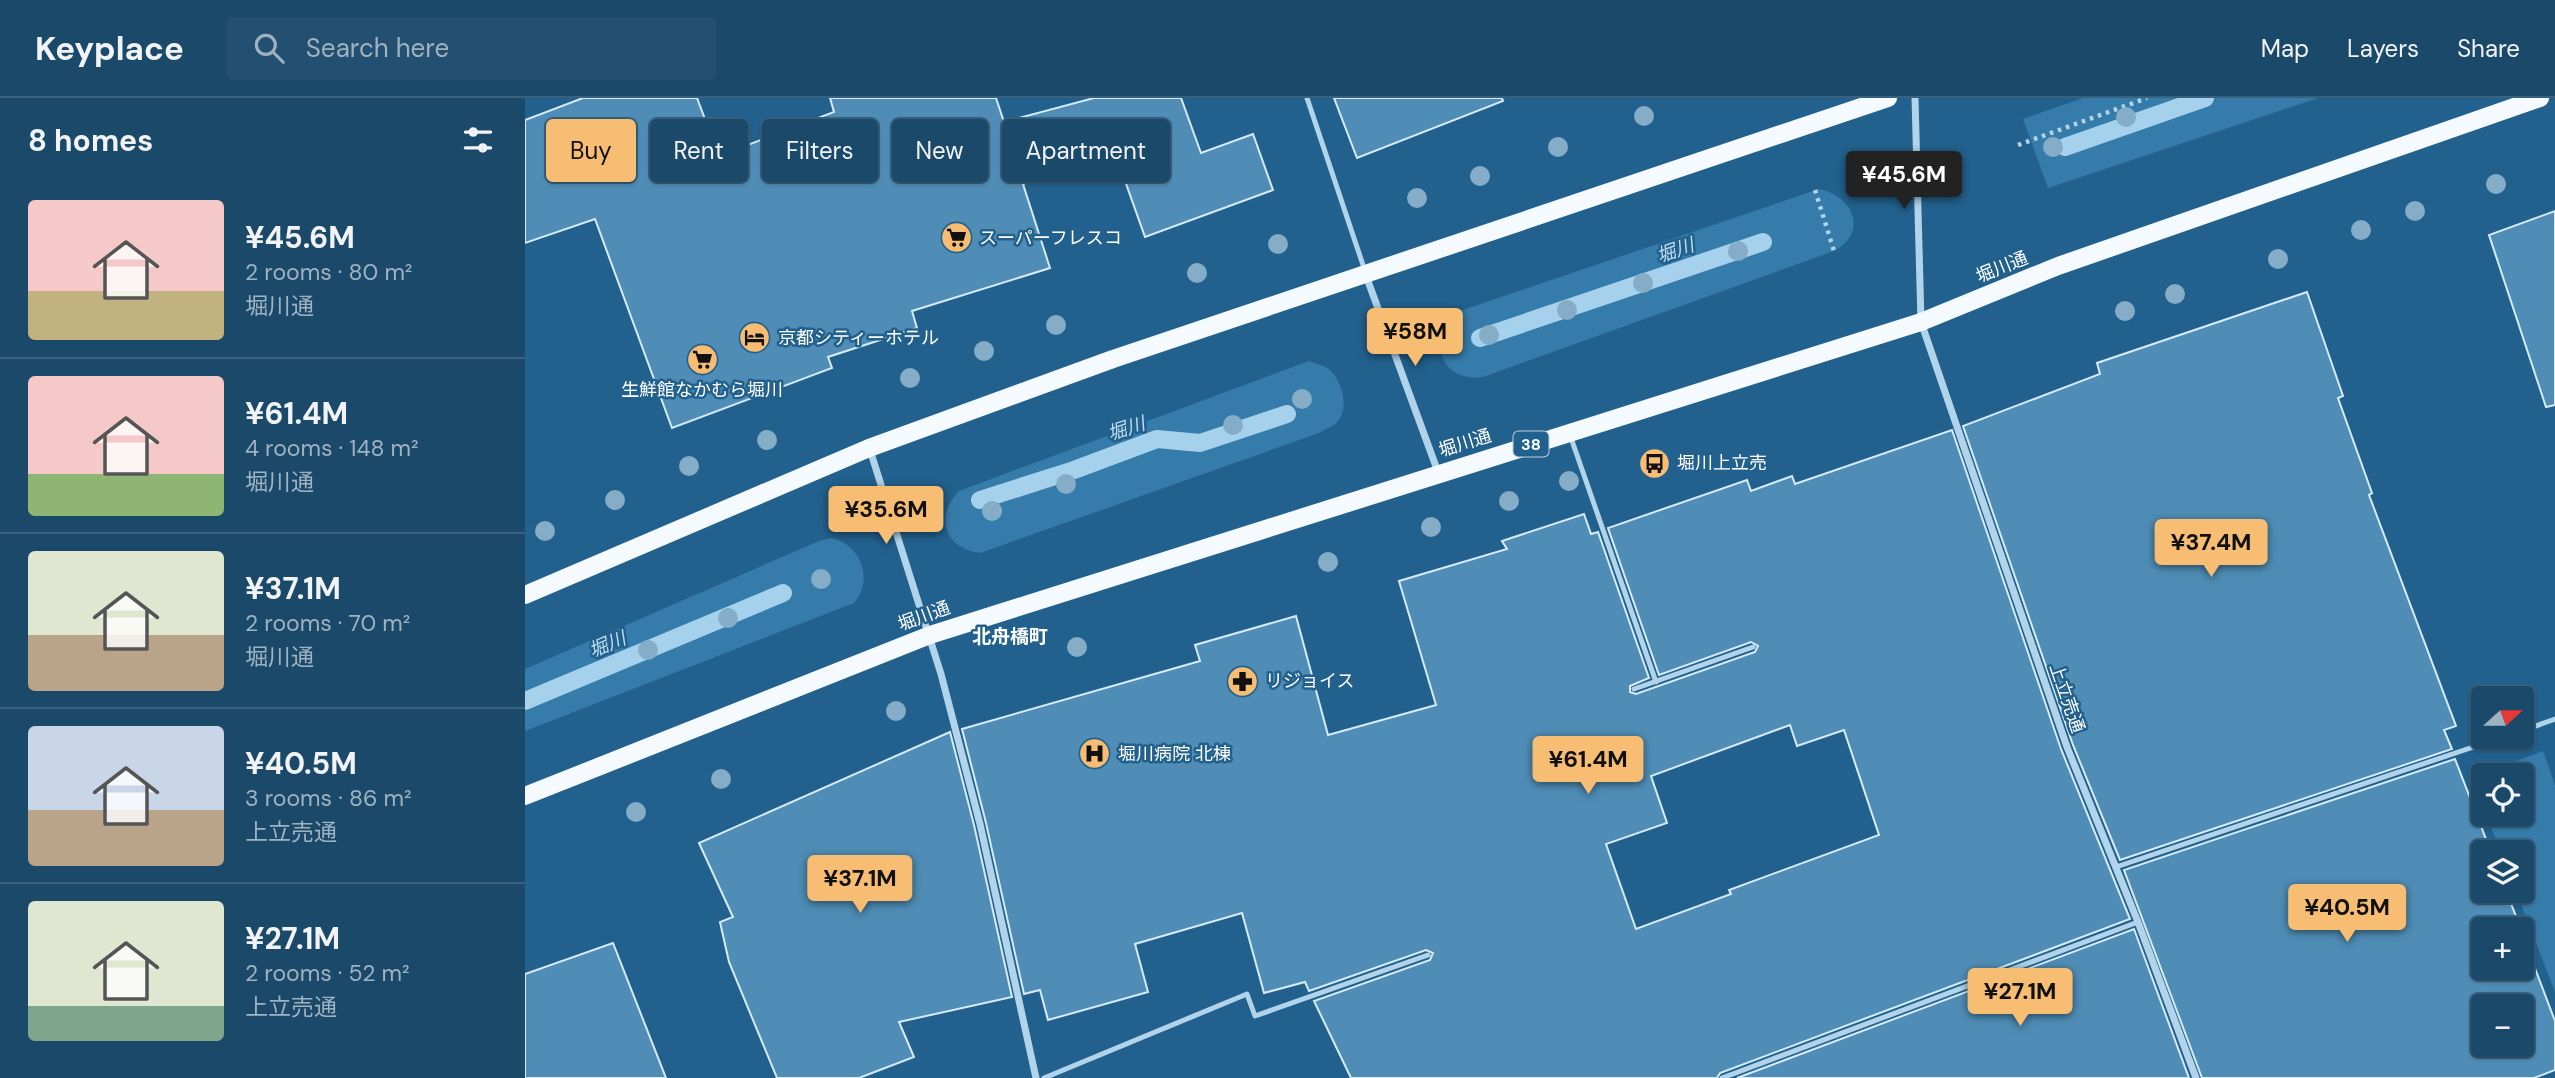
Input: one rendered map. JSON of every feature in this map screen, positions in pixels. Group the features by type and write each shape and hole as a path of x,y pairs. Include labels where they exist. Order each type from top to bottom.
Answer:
{"main road":[{"path":"525,595 869,448 1113,359 1888,98"},
{"name":"堀川通","path":"525,796 930,635 1921,322 2058,266 2540,98"}],"street":[{"name":"上立売通","path":"1915,98 1921,322 2067,747 2138,922 2196,1078"},
{"path":"1365,274 1438,473"},
{"path":"869,448 930,635 979,824 1036,1078"}],"lane":[{"path":"1307,98 1365,274"},
{"path":"1569,432 1656,682"},
{"path":"1634,689 1753,647"},
{"path":"2534,726 2555,719"},
{"path":"2116,867 2471,748"},
{"path":"1722,1078 2138,922"},
{"path":"1044,1078 1247,994 1255,1016 1428,955"}],"path":[{"path":"2018,145 2147,98"},
{"path":"1815,190 1834,251"}],"shaded area":[{"path":"2083,98 2318,98 2048,188 2023,119"},
{"path":"1819,189 1841,199 1852,216 1854,225 1851,234 1845,243 1834,251 1483,377 1468,377 1456,373 1442,356 1440,344 1443,333 1449,321 1460,311"},
{"path":"1309,361 1330,370 1339,382 1343,397 1344,405 1339,419 1319,433 980,553 958,545 947,530 947,511 959,491"},
{"path":"831,538 850,547 861,564 863,584 854,603 525,731 525,669"},
{"path":"2543,751 2555,785 2555,992 2534,938 2534,917 2526,917 2521,903 2534,903 2534,840 2496,840 2491,826 2534,826 2534,763 2511,763"}],"building":[{"path":"583,98 697,98 705,119 650,119 650,182 748,182 748,145 762,140 762,182 878,182 878,119 816,119 834,112 830,98 996,98 1003,119 1002,182 1028,182 1023,184 1050,268 912,311 917,328 828,357 832,368 672,428 595,219 525,243 525,120"},
{"path":"1094,98 1181,98 1201,153 1253,134 1273,190 1145,237 1125,182 1170,182 1170,119 1015,119"},
{"path":"1334,98 1502,98 1503,101 1357,158"},
{"path":"2555,211 2555,405 2546,407 2489,235"},
{"path":"2307,292 2343,396 2338,398 2372,493 2369,495 2456,726 2444,730 2452,749 2120,860 2073,745 1963,426 2100,374 2097,363"},
{"path":"1952,430 2061,749 2130,919 1720,1073 1717,1078 1351,1078 1314,1001 1430,960 1433,953 1426,950 1309,991 1305,982 1264,993 1242,913 1135,944 1148,992 1048,1020 1040,990 1024,994 962,729 1200,661 1195,645 1296,616 1328,735 1436,705 1399,581 1507,549 1502,541 1584,514 1591,534 1598,532 1649,678 1630,686 1630,692 1636,694 1755,652 1758,646 1751,642 1659,675 1608,528 1747,480 1751,491 1792,476 1795,484","holes":["1790,725 1797,746 1844,730 1879,835 1729,890 1731,894 1636,929 1606,844 1667,823 1651,776"]},
{"path":"950,732 974,825 1012,997 899,1022 914,1057 859,1078 777,1078 729,962 720,922 733,917 699,843"},
{"path":"2455,759 2471,800 2471,826 2481,826 2486,840 2471,840 2471,903 2511,903 2516,917 2471,917 2471,980 2534,980 2534,966 2555,1021 2555,1070 2534,1078 2202,1078 2124,870"},
{"path":"2134,929 2189,1078 1737,1078"},
{"path":"613,943 666,1078 525,1078 525,974"}],"waterway":[{"name":"堀川","path":"2065,147 2205,98"},
{"name":"堀川","path":"1480,338 1763,242"},
{"name":"堀川","path":"980,500 1074,470 1157,439 1200,443 1287,414"},
{"name":"堀川","path":"525,701 783,593"}],"place":[{"name":"スーパーフレスコ","path":"956,238"},
{"name":"京都シティーホテル","path":"755,338"},
{"name":"生鮮館なかむら堀川","path":"702,360"},
{"name":"堀川上立売","path":"1654,463"},
{"name":"リジョイス","path":"1242,681"},
{"name":"堀川病院 北棟","path":"1095,754"}],"district":[{"name":"北舟橋町","path":"1010,636"}]}
